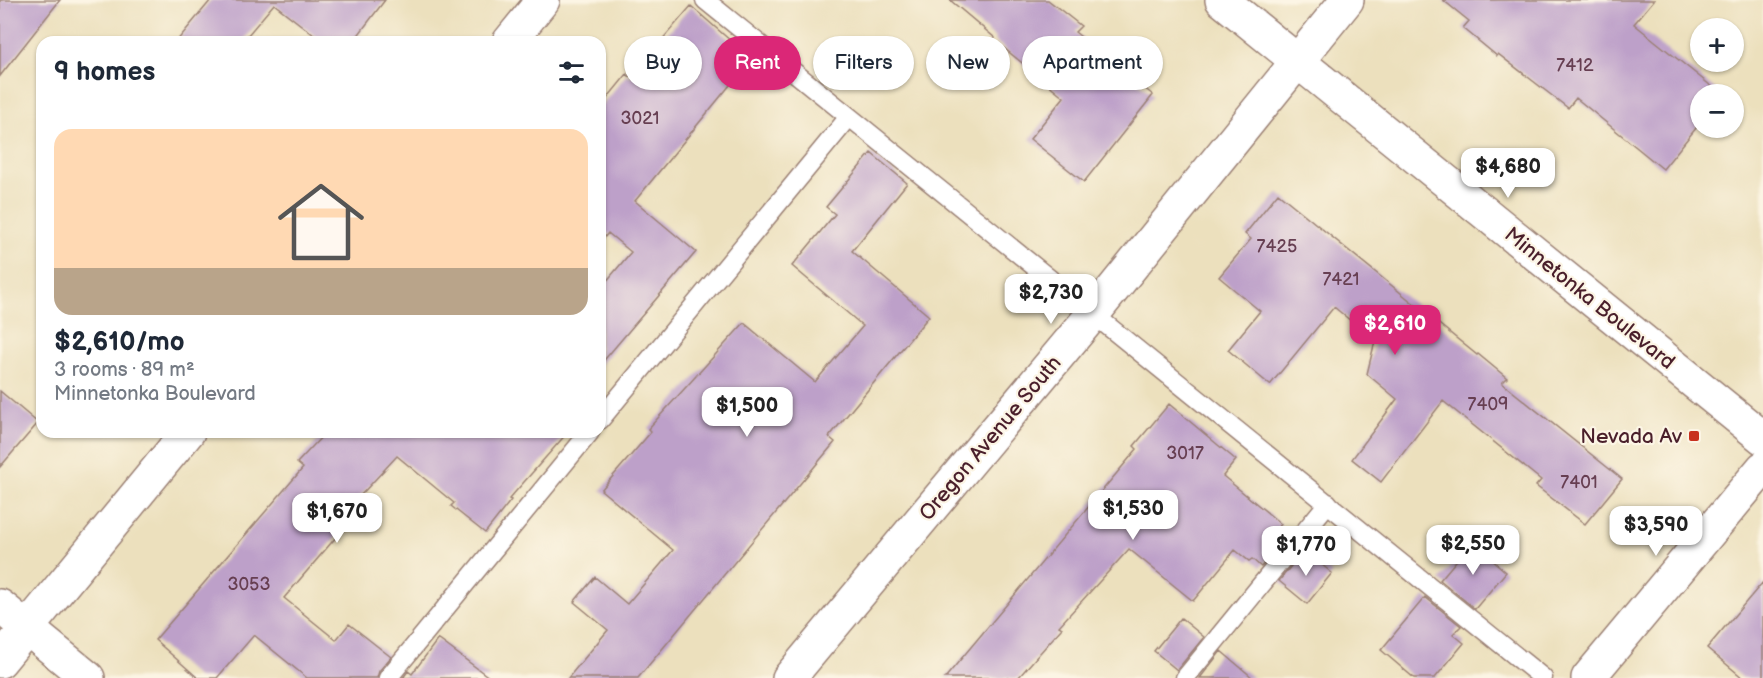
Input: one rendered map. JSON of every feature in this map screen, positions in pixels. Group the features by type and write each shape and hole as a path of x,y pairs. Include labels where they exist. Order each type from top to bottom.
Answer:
{"street":[{"path":"514,36 543,0"},
{"name":"Minnetonka Boulevard","path":"1222,0 1763,438"},
{"name":"Oregon Avenue South","path":"789,678 1093,314 1347,0"},
{"path":"0,661 183,438"},
{"path":"1588,678 1763,468"},
{"path":"0,606 88,678"}],"lane":[{"path":"705,0 1543,678"},
{"path":"606,413 849,117"},
{"path":"388,678 585,438"},
{"path":"1185,678 1328,504"}],"building":[{"path":"0,0 60,0 0,76"},
{"path":"211,0 385,0 358,36 315,36 274,4 247,36 181,36"},
{"path":"950,0 1048,0 1081,26 1075,32 1080,36 1022,36 1022,63 1010,53 1010,36 993,36"},
{"path":"1443,0 1654,0 1634,24 1690,69 1690,72 1694,72 1709,84 1690,84 1690,136 1663,169 1576,98 1568,108 1498,54 1497,56 1463,28 1469,21"},
{"path":"691,6 725,36 714,36 714,90 726,90 635,201 696,252 606,358 606,282 631,252 608,233 606,236 606,100 624,78 624,90 702,90 702,36 665,36"},
{"path":"1055,90 1147,90 1153,95 1084,182 1030,139 1064,97"},
{"path":"871,153 907,183 852,251 929,316 829,437 835,442 638,678 568,678 608,630 574,602 595,577 627,604 673,550 601,490 651,432 648,429 744,323 815,382 863,326 792,266 835,214 826,207"},
{"path":"1278,193 1507,378 1502,383 1622,479 1585,524 1536,486 1541,480 1443,401 1381,482 1352,459 1397,399 1367,374 1375,341 1334,307 1270,385 1228,350 1260,311 1219,277 1251,239 1245,234"},
{"path":"0,391 36,421 36,425 0,467"},
{"path":"1169,404 1236,460 1223,476 1281,524 1278,528 1287,535 1261,567 1235,550 1193,601 1129,549 1059,626 1062,628 1018,678 945,678 1137,449 1134,446"},
{"path":"320,438 563,438 509,499 511,500 485,533 451,506 454,503 397,456 335,523 343,529 284,598 336,640 349,624 391,657 379,671 377,678 307,678 254,635 217,678 198,678 155,640 303,468 297,463"},
{"path":"1472,542 1506,572 1475,609 1440,580"},
{"path":"1304,550 1332,573 1307,604 1279,581"},
{"path":"1763,582 1763,678 1743,678 1707,648"},
{"path":"1425,597 1461,626 1453,634 1464,643 1435,678 1414,678 1381,650"},
{"path":"1181,618 1204,637 1177,670 1154,651"},
{"path":"438,639 490,678 403,678 408,671 412,674"},
{"path":"1221,651 1253,678 1200,678"}],"place":[{"name":"Nevada Av","path":"1694,436"}]}
